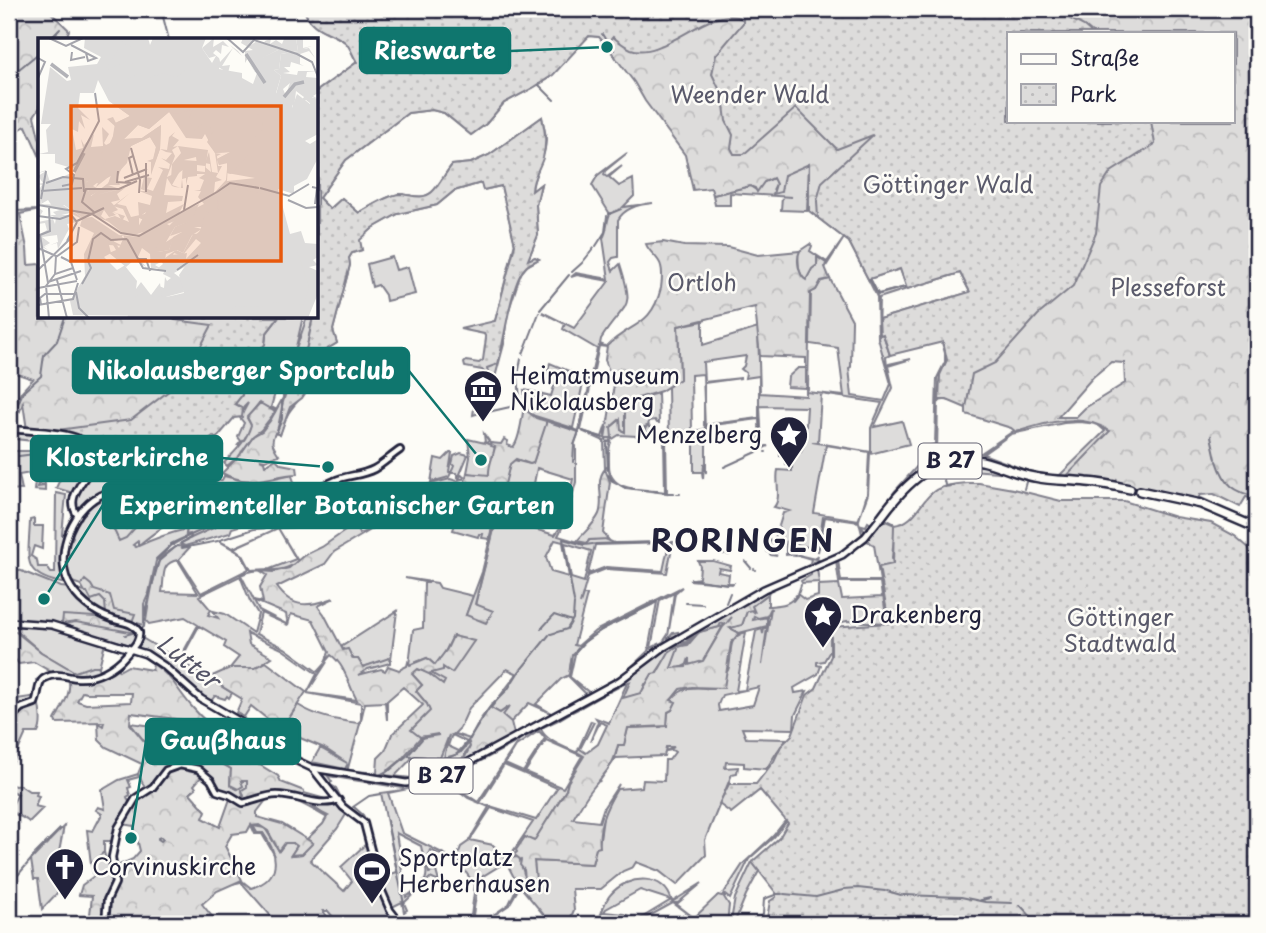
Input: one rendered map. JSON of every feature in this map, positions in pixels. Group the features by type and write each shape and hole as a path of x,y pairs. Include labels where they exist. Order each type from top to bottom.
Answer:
{"highway":[{"name":"B 27","path":"881,517 915,477 934,466 958,460 982,461 1043,479 1090,482 1130,489"},
{"path":"1140,491 1201,504 1257,526"}],"main road":[{"name":"B 27","path":"9,622 52,625 134,646 162,664 201,699 261,734 295,760 321,775 406,783 424,781 447,774 619,681 664,647 764,589 842,555 865,537 881,517"}],"street":[{"path":"10,430 73,436 89,446 92,462 74,496 74,510 79,516"},
{"path":"9,720 20,708 34,704 41,681 47,677 65,675 82,678 114,668 140,635 135,627 93,610 71,587 66,576 64,550 73,525 93,499 123,490 151,493 208,506 238,507 296,499 337,480 368,472 400,450"},
{"path":"105,924 107,900 115,883 112,857 118,828 136,798 153,787 169,768 184,765 195,767 208,777 217,791 243,803 274,795 293,797 306,802 339,800"},
{"path":"321,775 347,810 361,820 366,828 379,883 388,907 401,924"}],"green space":[{"path":"9,9 47,9 69,30 67,36 70,38 38,38 38,110 34,116 38,133 38,153 26,126 9,134"},
{"path":"304,9 1257,9 1257,500 1246,497 1240,507 1214,494 1199,497 1212,503 1130,486 1118,483 1117,480 1115,483 1066,477 1110,431 1099,425 1076,420 1052,422 1016,432 966,414 966,408 956,403 944,400 938,402 940,375 947,360 938,329 890,355 883,334 880,335 879,319 970,292 960,273 907,289 900,269 869,281 849,242 809,211 809,164 784,175 781,192 773,194 776,184 773,178 764,182 757,192 750,186 713,195 711,188 693,190 685,155 600,37 590,36 547,80 504,103 486,124 471,135 444,113 432,110 408,113 346,160 319,198 330,209 342,198 359,213 394,195 428,195 452,165 471,163 489,155 542,117 545,147 532,191 541,184 536,205 538,235 528,260 535,257 539,259 521,273 507,316 504,344 494,381 492,380 491,384 487,370 491,322 495,321 515,243 501,186 483,190 481,183 454,191 437,205 398,214 373,228 359,240 362,250 352,253 349,258 350,265 333,330 337,343 323,352 315,379 290,410 280,435 275,433 273,444 279,455 260,459 265,465 276,459 281,464 297,467 298,474 251,481 232,478 222,473 239,456 253,436 262,431 270,421 288,389 284,387 289,372 296,374 297,366 292,364 293,360 300,362 306,351 313,318 318,318 318,90 357,62 346,43 311,22","holes":["1111,362 1124,363 1125,383 1085,408 1076,417 1058,417 1093,377"]},
{"name":"Göttinger Wald","path":"304,9 1056,9 1091,32 1007,32 1007,122 1151,122 1155,144 1111,172 1101,187 1096,233 1073,286 1038,315 995,363 972,374 966,408 947,400 940,400 939,403 940,375 947,360 943,342 890,355 883,334 880,335 879,319 970,292 960,273 907,289 900,269 869,281 849,242 818,218 817,201 822,182 873,135 837,149 796,108 744,154 734,154 731,148 733,135 726,121 723,97 712,74 716,55 743,23 743,19 730,16 717,18 658,47 644,50 631,49 613,37 606,45 599,37 589,36 553,75 504,103 486,124 471,135 444,113 432,110 408,113 346,160 319,198 330,209 342,198 359,213 394,195 428,195 452,165 471,163 489,155 542,117 545,147 532,191 541,184 536,205 538,235 528,260 535,257 539,259 529,264 520,275 508,313 498,364 487,368 491,384 483,412 473,415 476,394 482,394 485,373 465,367 464,363 479,363 483,360 486,338 484,334 460,329 495,321 515,245 501,186 483,190 481,183 454,191 437,205 398,214 373,228 360,240 362,250 352,253 349,258 350,265 333,330 337,343 320,357 321,365 316,377 302,398 290,407 280,435 276,433 288,389 284,387 289,372 296,374 297,366 292,364 293,360 300,362 306,351 313,318 318,318 318,90 357,62 345,42 316,26"},
{"path":"9,149 16,183 14,211 38,210 20,214 28,265 38,264 38,318 278,318 266,334 265,344 245,378 242,395 160,473 154,474 150,471 121,481 122,484 134,483 137,487 141,485 146,489 162,490 160,493 117,487 110,466 96,466 95,456 109,453 132,441 112,440 92,448 78,436 27,430 23,403 20,411 15,407 21,392 33,379 9,371"},
{"path":"627,153 605,171 604,175 607,177 622,166 609,177 619,186 633,179 634,196 623,207 642,204 629,209 618,220 618,257 610,262 613,271 620,264 627,291 626,306 601,339 600,344 607,347 599,346 579,430 590,383 584,379 573,428 526,411 532,407 537,409 535,396 543,398 535,392 551,396 555,383 545,379 550,363 590,380 597,349 563,329 565,324 542,312 574,328 609,281 577,275 571,277 576,273 609,279 603,238 610,214 592,185 598,175"},
{"path":"809,163 807,211 781,210 782,197 792,197 730,193 730,205 715,205 713,195 750,186 756,190 764,182 774,178 776,184 773,190 784,175"},
{"path":"844,238 825,268 826,263 817,258 817,266 807,280 803,279 799,269 798,252 810,244 810,251 827,262"},
{"name":"Ortloh","path":"663,242 684,246 728,247 758,255 800,251 798,266 806,280 817,265 817,257 826,263 830,279 821,281 816,290 810,293 808,388 806,358 760,356 755,307 678,326 680,379 661,391 625,402 625,432 621,430 620,419 611,427 612,438 605,438 614,385 605,360 607,346 652,311 661,288 662,271 660,263 646,244"},
{"path":"392,257 396,270 408,267 415,294 386,301 378,285 372,287 367,264"},
{"path":"870,278 878,294 905,287 907,289 879,298 878,334 883,333 890,355 886,357 887,366 911,359 888,366 893,388 874,427 902,421 909,444 870,454 868,494 862,510 867,494 869,452 826,445 814,513 859,522 825,517 818,552 818,543 813,542 812,548 787,542 787,553 796,554 786,555 786,542 781,540 777,544 777,552 771,548 769,550 777,556 767,551 770,540 774,542 783,513 789,511 774,507 778,499 778,470 792,471 792,465 786,464 786,459 793,459 790,456 780,456 780,452 801,452 805,440 807,407 760,406 762,446 768,446 760,450 759,419 706,426 706,473 704,463 703,479 702,472 694,472 694,431 705,429 705,425 759,418 759,376 745,378 746,373 741,369 746,356 703,362 704,382 741,378 704,383 704,402 703,374 691,375 692,431 677,438 669,438 668,387 680,379 678,326 703,321 703,345 758,328 760,393 806,396 806,388 787,387 788,377 798,368 806,368 807,392 844,396 838,348 810,344 811,292 816,290 821,281 830,279 852,320 849,368 852,396 884,401 891,384 878,338 877,297 869,281","holes":["821,394 882,403 871,428 871,452 812,442 818,442"]},
{"path":"278,318 303,318 284,384 306,320 313,320 306,351 300,360 297,382 283,399 283,387 279,386 277,392 245,378 265,344 266,334"},
{"path":"278,318 266,334 265,344 245,378 242,395 235,404 243,408 242,417 234,418 216,439 213,436 201,446 203,449 179,470 175,468 171,472 165,472 158,483 152,482 165,468 166,461 116,479 110,466 96,466 94,456 108,453 132,441 112,440 92,448 78,436 30,431 131,420 183,380 212,325 175,320"},
{"path":"945,349 947,360 940,375 938,400 937,453 981,453 1015,430 1057,421 1096,424 1064,423 1011,434 983,454 1031,472 1059,476 1105,431 1098,425 1111,432 1066,477 928,467 912,479 878,520 852,545 838,553 815,564 810,563 811,559 798,555 815,559 818,555 817,559 820,561 843,550 862,534 859,523 864,531 862,525 866,526 868,522 871,524 895,491 928,454 930,446 935,444 937,378 945,362"},
{"path":"244,381 275,393 271,407 277,410 276,412 259,403 247,418 253,436 236,459 246,436 241,445 238,445 241,441 238,437 244,423 240,418 248,403 243,408 235,404 242,395"},
{"path":"524,390 543,397 535,397 538,409 527,411 546,421 546,424 533,463 516,459 510,464 475,604 493,611 486,623 466,615 482,572 500,497 464,486 467,473 489,475 495,447 490,443 501,444 504,439 508,441 507,445 513,447 516,443 522,419"},
{"path":"658,393 659,423 655,420 648,421 649,427 653,429 651,434 644,431 647,426 640,429 637,436 619,435 608,442 611,442 609,465 615,481 637,489 626,488 611,480 608,466 605,469 604,441 582,431 602,437 606,425 605,435 610,433 611,427 621,419 621,430 625,432 625,402"},
{"path":"260,403 275,412 239,456 227,466 224,463 240,446 249,431 251,425 247,417"},
{"path":"546,421 579,432 574,445 576,482 565,522 558,536 585,544 590,540 603,538 614,543 673,542 667,573 606,569 588,576 580,604 583,595 587,595 574,645 578,646 595,631 682,587 675,593 668,636 674,593 660,600 651,648 648,651 657,602 597,633 577,649 571,660 569,675 561,679 536,704 551,713 529,703 509,722 503,715 508,707 500,713 491,708 516,675 507,669 469,708 460,728 451,737 448,746 461,752 469,743 465,757 435,774 442,760 447,758 444,758 443,751 440,758 414,756 394,777 382,775 400,761 420,738 438,734 420,737 410,730 427,704 416,691 422,685 412,674 417,669 429,673 443,667 473,642 453,636 435,665 427,658 409,665 413,630 423,628 424,583 429,583 405,578 437,583 440,588 473,596 466,615 492,611 475,605 501,496 510,464 514,460 533,463","holes":["537,468 573,479 570,493 564,494 527,520","558,501 567,505 562,524 555,535 524,526","555,540 563,542 569,577 551,572 546,557","565,543 591,551 584,582 571,578","669,543 663,571 606,567 588,574 595,545"]},
{"path":"16,432 62,436 83,444 89,451 91,460 73,493 56,488 61,477 71,478 73,469 63,468 43,469 45,485 38,484 37,487 45,486 45,491 34,490 36,472 19,475 22,490 9,489 15,451 32,451 33,441 15,439"},
{"path":"484,434 489,441 486,443 495,447 489,476 467,473 470,457 468,439 485,443"},
{"path":"666,440 667,493 640,490 665,492"},
{"path":"450,453 449,477 431,482 435,458 443,460"},
{"path":"461,453 468,455 460,474 464,477 463,479 459,479 461,475 458,475 458,478 457,473 451,473 454,456"},
{"path":"93,462 96,466 110,466 117,489 96,496 78,511 73,500"},
{"path":"605,469 610,482 603,533 608,539 589,540 587,543 577,541 599,514 600,479"},
{"path":"224,476 248,482 247,490 253,490 262,481 292,476 299,496 239,505 240,503 202,504 201,494 205,490 214,492 215,482 222,480"},
{"path":"450,479 461,482 456,506 414,501 425,501 427,485"},
{"name":"Göttinger Stadtwald","path":"967,483 1013,489 1061,501 1124,501 1175,517 1211,523 1235,536 1249,548 1257,566 1257,599 1247,631 1257,666 1254,709 1257,731 1257,924 766,924 770,901 776,897 776,893 752,862 779,838 788,823 760,790 731,813 719,804 729,784 756,784 774,761 781,746 792,735 807,695 816,688 831,656 831,627 889,623 879,567 893,564 894,525 912,517 928,496 937,490"},
{"path":"117,492 136,492 180,503 163,510 168,518 156,526 150,521 141,521 126,538 119,541 103,506 116,500 127,501 127,495 109,495 92,505 91,503 103,496"},
{"path":"56,493 66,495 62,534 67,534 63,550 66,584 40,576 30,564 29,555 30,520 34,519 34,526 43,526 42,549 34,546 31,556 37,560 38,567 47,567 51,573 55,573"},
{"path":"127,495 127,501 103,506 119,540 126,537 140,521 150,521 156,526 162,510 180,503 190,506 230,507 229,510 203,510 181,516 140,544 138,545 138,541 133,545 136,547 187,529 186,534 190,533 156,561 144,604 144,625 115,617 93,606 77,590 85,592 81,585 72,582 66,567 68,545 73,537 71,533 74,527 91,503 93,505 104,497"},
{"path":"304,498 308,509 321,503 325,511 332,511 295,527 280,528 280,525 265,525 262,520 248,521 232,528 230,533 185,546 180,544 217,525 248,514 276,512 286,515 299,507"},
{"path":"304,498 302,506 286,515 280,514 279,510 254,511 191,538 190,534 186,535 187,529 208,527 230,512 230,507"},
{"path":"460,501 497,510 489,539 482,538 483,534 478,537 453,530 459,519 477,521 456,517"},
{"path":"883,520 895,525 893,566 879,567 887,623 838,623 822,617 830,625 830,651 824,661 817,662 817,665 821,666 818,674 794,688 795,693 807,691 795,715 794,729 742,728 746,738 788,739 766,769 744,767 744,763 726,762 725,768 738,767 737,773 732,774 705,840 706,855 677,885 659,871 636,862 633,867 623,871 601,889 572,889 574,910 568,924 559,924 552,918 544,924 544,915 520,886 509,905 481,924 480,924 470,924 475,885 459,863 430,850 426,859 429,873 436,871 439,882 430,878 404,903 407,910 404,912 402,902 390,908 379,878 397,872 381,793 403,788 328,776 332,782 325,782 323,774 407,784 426,783 618,684 683,638 684,642 673,647 688,645 699,632 723,626 703,661 695,665 671,668 677,649 672,650 649,683 645,684 642,693 622,699 629,682 617,686 525,737 541,729 553,741 584,756 534,842 525,837 517,852 510,858 519,857 524,874 535,879 534,861 592,864 599,846 604,811 617,789 642,787 643,780 664,781 665,760 669,760 675,752 666,751 674,747 666,747 664,756 616,758 599,782 615,758 618,745 624,744 628,728 661,727 667,722 668,712 672,710 675,702 671,700 680,692 695,687 713,689 728,670 732,643 746,632 736,691 745,690 756,631 762,629 763,634 764,628 767,628 762,665 771,608 767,616 754,616 753,620 767,617 767,626 739,633 729,628 742,625 747,611 753,610 752,606 768,594 768,606 787,603 797,594 805,600 818,596 818,585 839,584 842,599 882,597 880,582 839,582 836,561 817,569 819,582 801,581 811,575 811,570 859,543","holes":["867,541 874,545 880,581 841,581 838,560","759,687 753,705 719,711 722,695","539,731 545,738 523,772 505,764 516,746","546,740 582,756 563,788 525,772","518,741 478,802 445,780 468,798 489,807 468,842 461,847 456,860 402,833 388,793 433,784","504,765 557,788 536,820 480,803","491,808 533,822 507,860 493,845 470,840","396,833 421,846 426,871 425,881 406,897","506,862 518,885 509,904 480,924 473,915 477,889 475,881"]},
{"path":"355,524 359,534 374,528 334,552 325,564 277,587 289,600 296,603 318,603 334,598 318,606 343,650 348,649 353,659 358,659 363,667 389,658 390,663 368,669 358,675 381,669 385,671 388,666 399,670 407,666 408,662 410,665 427,658 435,665 453,636 474,641 452,673 443,667 443,670 431,673 445,681 443,685 418,669 412,674 422,685 416,691 430,711 411,730 420,737 439,735 420,738 400,761 383,775 412,778 428,770 438,770 436,774 465,757 469,743 457,754 467,742 452,735 470,739 492,704 491,708 500,713 510,706 503,715 511,722 514,734 587,695 569,677 572,655 575,654 570,677 590,693 626,672 667,636 668,639 673,633 678,634 655,648 629,673 437,775 409,780 395,780 324,768 377,773 378,758 385,751 392,734 423,705 403,687 387,701 387,720 385,702 365,703 361,720 361,703 307,693 357,700 336,659 331,655 325,662 329,652 313,620 291,614 288,625 286,614 253,600 263,602 260,587 267,575 260,571 273,572 289,568 303,556 322,547"},
{"path":"278,528 298,561 284,569 241,575 259,610 288,625 261,613 256,634 285,648 318,672 327,662 307,693 317,674 282,649 247,633 249,644 272,657 255,668 230,668 239,657 224,647 226,642 199,626 180,661 232,693 229,698 215,696 211,701 205,700 152,656 136,647 142,638 179,660 198,625 185,617 149,624 146,621 159,561 177,546 190,547 179,559 201,593 249,569 241,554 219,541 233,548","holes":["278,528 296,559 270,569 251,570 243,555 234,548","178,560 198,593 162,592 164,571 172,562","240,576 258,614 253,633 225,614 213,611 218,618 208,615 211,610 199,596"]},
{"path":"698,561 713,561 731,566 730,570 719,568 718,572 729,574 728,583 733,583 732,584 689,580 699,578"},
{"path":"9,566 61,587 70,588 85,606 137,630 138,636 130,645 58,624 9,620"},
{"path":"85,580 94,590 110,595 114,610 135,614 132,622 106,614 105,602 100,597 91,600 85,592 81,585"},
{"path":"770,589 768,594 752,606 755,613 752,610 747,611 742,625 730,628 739,633 731,643 724,688 680,689 671,700 676,702 668,712 667,726 628,728 624,745 618,745 611,765 573,819 599,822 604,807 619,784 604,814 600,847 596,848 592,864 534,861 536,880 525,879 521,860 516,856 510,858 517,852 525,837 534,841 566,790 584,756 577,752 591,721 594,722 580,749 586,753 598,744 607,725 600,722 590,742 598,721 596,718 609,723 627,683 630,682 623,698 641,693 652,674 657,673 669,652 676,647 678,649 671,668 686,667 689,658 689,665 703,661 725,625 721,623 719,627 700,632 679,647 694,636 687,639 686,637"},
{"path":"397,611 391,659 363,667 358,659 354,659 341,647"},
{"path":"98,614 137,630 130,632 76,622 62,624 63,615 95,617"},
{"path":"16,625 47,626 105,643 98,671 75,672 41,652 18,632"},
{"path":"9,631 16,632 41,652 75,672 92,666 99,666 98,672 116,666 119,671 128,666 152,670 153,664 171,679 202,718 234,744 234,749 278,776 281,782 304,793 329,800 307,801 272,794 251,801 239,800 244,796 242,790 247,787 247,781 241,781 243,786 238,789 230,785 231,769 219,761 219,753 205,745 194,734 197,730 190,721 131,713 130,724 144,741 185,750 183,763 194,765 206,772 217,785 215,790 203,775 190,793 206,811 203,818 220,827 231,796 243,804 274,796 306,802 337,804 311,805 328,816 326,817 298,802 275,798 267,799 257,812 257,817 282,824 313,843 302,854 291,855 297,846 293,843 285,843 279,851 268,831 259,825 253,826 257,833 263,833 275,856 262,834 255,834 251,825 247,832 232,834 225,846 242,880 217,891 202,904 218,924 89,924 92,896 79,895 82,885 94,876 91,864 104,852 107,863 112,868 111,858 119,824 131,805 146,790 138,774 142,764 106,747 99,740 98,723 103,726 104,722 56,723 68,694 68,678 60,676 64,674 43,678 38,687 36,680 51,672 34,662 19,664 9,653","holes":["82,692 87,693 132,693 131,702 86,704 77,701","122,824 134,826 140,851 133,859 115,867 114,860"]},
{"path":"266,662 306,692 281,730 251,706 244,717 236,713 242,699 208,678 230,668 255,668"},
{"path":"37,696 41,716 40,729 38,733 26,733 9,771 9,700"},
{"path":"298,705 334,719 358,723 361,720 348,768 347,765 345,769 312,762 320,748 347,763 324,748 281,730"},
{"path":"130,723 192,731 209,749 219,753 218,757 224,765 231,769 230,785 237,789 241,781 247,781 247,787 242,791 244,799 239,800 216,789 203,771 183,763 185,751 144,741"},
{"path":"449,735 444,758 454,755 444,759 437,760 413,758 440,758"},
{"path":"138,774 139,777 128,780 131,787 128,788 130,795 127,797 130,805 114,841 104,841 104,852 91,864 87,830 93,831 102,814 96,810 98,807 105,809 102,790 119,780"},
{"path":"9,784 37,791 36,795 39,796 35,806 43,808 29,822 9,810 18,794 9,790"},
{"path":"329,784 336,788 346,808"},
{"path":"338,802 364,825 368,842 378,885 396,920 388,924 339,924 328,911 323,911 333,924 292,924 298,919 290,924 278,924 241,882 231,884 224,871 227,867 232,867 251,888 268,879 273,872 275,865 272,849 263,833 257,833 253,826 265,828 279,851 285,843 293,843 297,846 291,855 302,854 312,843 307,839 327,817 311,805","holes":["347,813 362,825 368,842 341,867 352,881 344,891 310,860"]},
{"path":"785,821 774,837 749,859 730,899 725,895 729,905 727,924 701,924 673,903 642,920 649,924 642,922 641,919 638,924 597,924 611,894 618,887 636,880 655,881 668,893 672,902 702,883 675,903 693,917 696,916 718,895 722,896 743,864","holes":["640,890 671,900 638,920 624,914 604,912"]},
{"path":"64,826 59,852 62,888 42,909 38,879 34,879 31,860"},
{"path":"752,862 759,871 734,924 731,921 735,898"}],"waterway":[{"path":"161,9 168,38"},
{"path":"51,38 60,29"},
{"path":"602,34 607,42"},
{"path":"611,46 614,50"},
{"path":"19,69 38,54"},
{"path":"9,76 16,71"},
{"path":"539,85 554,100"},
{"path":"609,214 621,209"},
{"path":"596,246 605,232 607,216"},
{"path":"572,272 594,248"},
{"path":"540,310 569,275"},
{"path":"870,279 878,295"},
{"path":"880,294 905,287"},
{"path":"523,354 539,313"},
{"path":"17,406 23,392 41,376 44,355 57,341 65,318"},
{"path":"512,406 520,400 518,375 521,359"},
{"path":"277,431 282,419 282,401"},
{"path":"9,406 13,407"},
{"path":"488,412 510,407"},
{"path":"724,467 759,451 760,420"},
{"path":"563,426 579,431 573,462"},
{"path":"583,431 603,438"},
{"path":"1211,436 1216,459"},
{"path":"94,442 99,441"},
{"path":"121,447 137,444"},
{"path":"607,444 608,470"},
{"path":"19,456 81,448 85,448 89,456"},
{"path":"1217,461 1227,482 1243,493 1257,497"},
{"path":"608,475 613,481"},
{"path":"943,476 945,485"},
{"path":"1024,489 1026,482"},
{"path":"620,485 625,488"},
{"path":"945,487 953,485"},
{"path":"630,488 634,489"},
{"path":"635,489 647,490"},
{"path":"653,491 665,492"},
{"path":"668,493 674,493"},
{"path":"1217,507 1257,524"},
{"path":"260,509 277,508"},
{"path":"173,545 171,544 220,521 234,510"},
{"path":"220,540 254,529 295,526 323,514"},
{"path":"819,544 823,517"},
{"path":"821,539 824,519"},
{"path":"887,520 893,523"},
{"path":"181,543 191,538"},
{"path":"574,602 563,539 584,545 593,544"},
{"path":"182,548 218,541"},
{"path":"595,544 666,542"},
{"path":"156,559 171,545"},
{"path":"146,617 146,607 159,561 177,546"},
{"path":"710,548 715,551"},
{"path":"716,551 724,554"},
{"path":"790,554 796,555"},
{"path":"798,555 802,556"},
{"path":"813,562 823,560"},
{"path":"745,561 751,568"},
{"path":"691,579 727,584"},
{"path":"798,594 801,585"},
{"path":"726,603 730,593"},
{"path":"793,601 797,596"},
{"path":"686,603 703,604"},
{"path":"551,634 567,629 573,619 574,604"},
{"path":"629,616 653,604"},
{"path":"541,629 554,615 572,621"},
{"path":"613,624 627,617"},
{"path":"140,630 144,627 145,619"},
{"path":"601,630 611,625"},
{"path":"576,651 600,631"},
{"path":"125,635 136,632"},
{"path":"519,672 549,635"},
{"path":"143,657 163,670 184,690"},
{"path":"119,666 122,663"},
{"path":"108,672 116,669"},
{"path":"390,770 408,755 434,760 461,752 490,707 508,689 518,673"},
{"path":"609,692 624,684"},
{"path":"185,691 192,695"},
{"path":"580,708 608,692"},
{"path":"572,712 578,709"},
{"path":"560,719 570,713"},
{"path":"543,727 558,720"},
{"path":"409,754 422,739"},
{"path":"447,779 513,744"},
{"path":"278,751 313,773"},
{"path":"378,776 389,770"},
{"path":"323,777 328,784"},
{"path":"386,777 396,779"},
{"path":"329,785 336,793"},
{"path":"353,807 369,796 381,794"},
{"path":"354,807 363,815 368,825"},
{"name":"Lutter","path":"387,821 404,904"},
{"path":"45,844 60,829"},
{"path":"158,838 163,839 158,839"},
{"path":"35,854 44,845"},
{"path":"18,875 34,856"},
{"path":"14,881 17,877"},
{"path":"844,889 885,891"},
{"path":"784,894 816,897 843,890"},
{"path":"887,891 901,895"},
{"path":"777,894 782,894"},
{"path":"759,924 764,899 775,895"},
{"path":"903,895 961,897 985,902 1012,903"},
{"path":"981,900 990,898"},
{"path":"1020,905 1038,924"}],"place":[{"name":"Rieswarte","path":"607,47"},
{"name":"Heimatmuseum Nikolausberg","path":"483,423"},
{"name":"Nikolausberger Sportclub","path":"481,460"},
{"name":"Klosterkirche","path":"328,467"},
{"name":"Menzelberg","path":"789,469"},
{"name":"Experimenteller Botanischer Garten","path":"44,599"},
{"name":"Drakenberg","path":"823,649"},
{"name":"Gaußhaus","path":"131,838"},
{"name":"Corvinuskirche","path":"65,901"},
{"name":"Sportplatz Herberhausen","path":"372,905"}],"district":[{"name":"RORINGEN","path":"743,542"}],"park label":[{"name":"Weender Wald","path":"750,95"},
{"name":"Plesseforst","path":"1168,288"}]}
